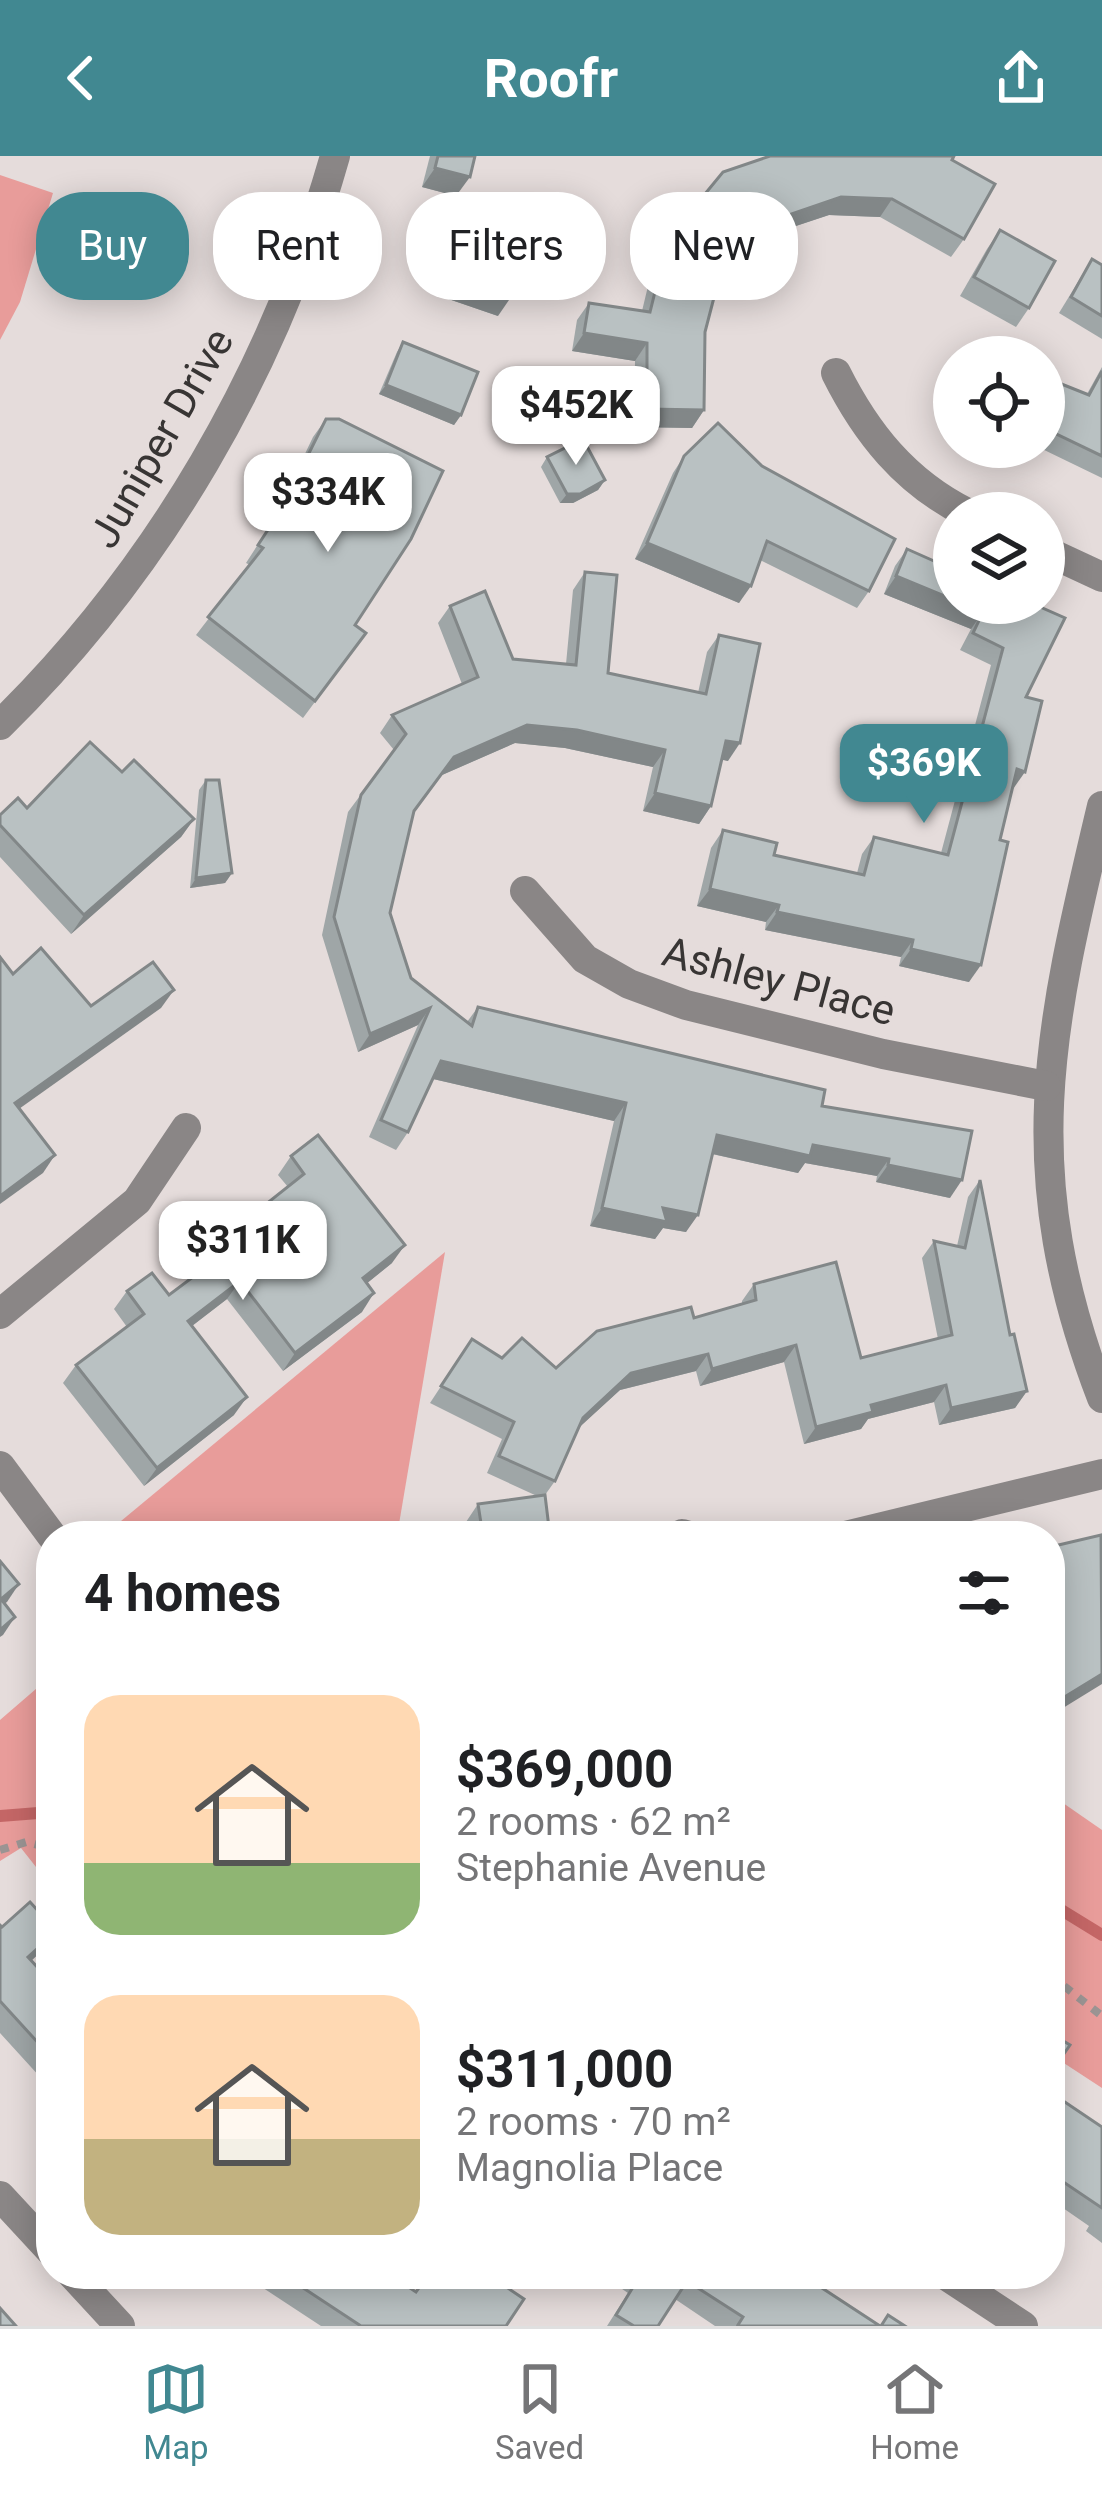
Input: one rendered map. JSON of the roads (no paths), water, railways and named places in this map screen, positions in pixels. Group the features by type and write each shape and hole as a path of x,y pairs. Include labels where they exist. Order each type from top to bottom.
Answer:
{"street":[{"name":"Juniper Drive","path":"0,725 46,680 130,578 207,460 298,268 335,156"},
{"path":"836,373 880,446 933,492"},
{"path":"1065,560 1102,577"},
{"path":"1102,806 1065,959 1046,1086 1048,1187 1064,1280 1102,1398"},
{"name":"Ashley Place","path":"525,891 585,959 629,984 686,1005 883,1054 1046,1086"},
{"path":"0,1314 137,1201 173,1155 186,1127"},
{"path":"0,1466 41,1521"},
{"path":"907,1521 1102,1474"},
{"path":"0,2195 36,2235"},
{"path":"86,2289 120,2326"},
{"path":"967,2289 1023,2326"}],"waterway":[{"path":"0,1816 36,1813"},
{"path":"1065,1912 1102,1935"}]}
